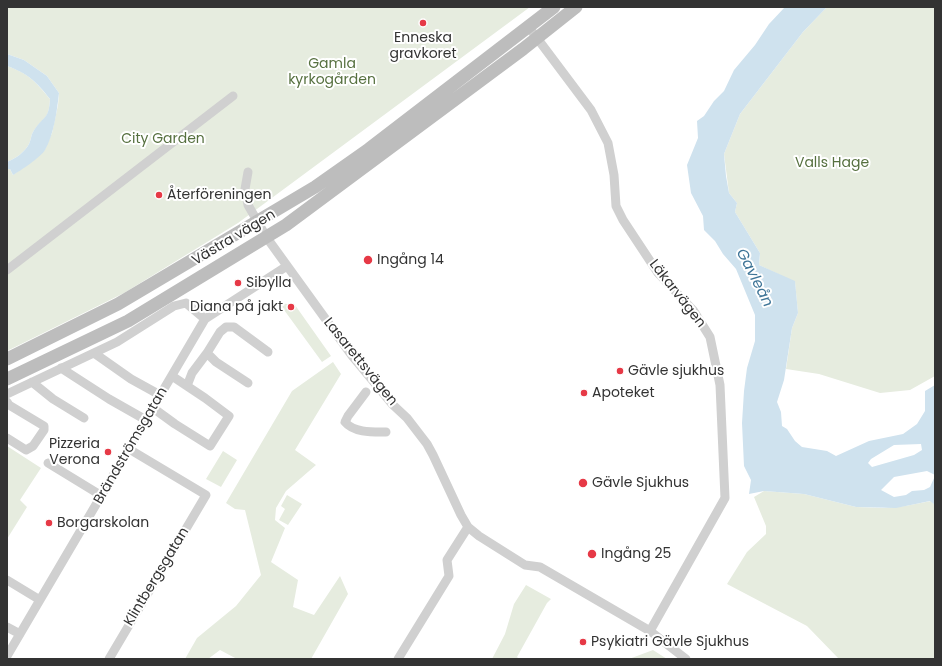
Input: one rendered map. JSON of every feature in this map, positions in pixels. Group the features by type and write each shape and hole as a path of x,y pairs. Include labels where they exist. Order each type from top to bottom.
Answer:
{"main road":[{"name":"Västra vägen","path":"7,359 118,304 315,187 369,149 554,7"},
{"name":"Västra vägen","path":"7,379 128,321 267,238 537,38 576,7"}],"street":[{"path":"528,26 537,38"},
{"name":"Läkarvägen","path":"537,38 576,88 591,110 608,143 614,175 616,206 623,220 658,273 693,310 710,337 720,385 725,498 650,631"},
{"path":"7,270 233,96"},
{"name":"Lasarettsvägen","path":"248,172 245,189 248,205 267,238 353,357 383,394 407,418 427,444 434,455 461,516 468,527 479,536 525,565 540,567 650,631 686,659"},
{"name":"Brändströmsgatan","path":"7,656 205,319 287,266"},
{"path":"7,394 117,342 174,306 186,303 205,319"},
{"path":"216,312 226,327"},
{"path":"187,386 192,373 220,332 226,327 234,327 268,352"},
{"path":"94,353 131,379 160,395"},
{"path":"206,353 216,362 248,383"},
{"path":"61,368 109,399 146,420"},
{"path":"153,408 210,446 229,416 210,401 172,376"},
{"path":"32,382 53,399 84,418"},
{"path":"366,392 345,422 349,427 367,432 386,432"},
{"path":"7,402 9,405 44,426 44,430 33,446 26,450 7,438"},
{"name":"Klintbergsgatan","path":"109,659 206,495 130,449"},
{"path":"48,462 102,496"},
{"path":"398,659 449,576 447,560 468,527"},
{"path":"7,580 40,600"},
{"path":"7,627 20,634"}],"green space":[{"name":"City Garden","path":"7,7 530,7 238,223 124,293 7,351 7,169 10,169 13,175 44,151 52,133 59,93 47,76 24,60 7,54"},
{"name":"Valls Hage","path":"827,7 935,7 935,376 910,390 880,393 819,374 786,369 792,328 798,313 795,282 759,265 760,253 735,212 737,203 729,193 724,154 740,114 803,32"},
{"path":"7,66 26,75 50,99 47,115 33,132 30,142 25,150 14,159 7,162"},
{"path":"279,303 295,305 331,356 322,362"},
{"path":"333,362 341,374 295,450 316,465 286,491 276,508 275,520 285,528 271,562 298,580 293,607 314,615 340,576 348,594 311,659 237,659 220,650 208,659 185,659 197,638 236,606 261,575 245,510 235,509 226,503 292,391"},
{"path":"7,446 41,468 20,500 27,507 7,539"},
{"path":"223,451 237,460 221,487 206,479"},
{"path":"764,491 804,494 856,507 884,508 931,501 935,505 935,659 839,659 807,626 727,584 747,552 766,534 766,526 754,497"},
{"path":"287,495 302,504 288,525 279,520 285,509 281,506"},
{"path":"526,585 551,599 547,603 517,657 519,659 492,659 505,634 514,604"},
{"path":"653,650 667,659 629,659"}],"water":[{"name":"Gavleån","path":"785,7 827,7 803,32 740,114 724,154 729,193 737,203 735,212 760,253 759,265 795,281 798,313 792,328 784,380 777,402 781,412 782,426 787,429 795,441 802,447 827,451 836,456 869,441 903,434 917,424 925,411 925,391 935,385 935,475 927,471 894,477 881,490 894,497 906,495 912,491 924,490 930,487 935,476 935,505 930,501 896,508 856,507 804,494 764,491 749,494 751,480 744,466 742,423 747,368 755,341 755,315 736,269 723,254 715,241 704,230 703,216 691,193 687,165 698,138 697,121 704,116 714,101 724,91 734,70 755,45 769,24","holes":["921,444 922,450 914,455 872,467 868,463 871,459 894,445"]},
{"path":"7,54 24,60 47,76 59,93 53,130 45,150 35,160 13,175 10,169 7,169 7,162 20,155 25,150 36,127 47,115 50,99 31,79 7,66"}],"place":[{"name":"Enneska gravkoret","path":"423,23"},
{"name":"Återföreningen","path":"159,195"},
{"name":"Ingång 14","path":"368,260"},
{"name":"Sibylla","path":"238,283"},
{"name":"Diana på jakt","path":"291,307"},
{"name":"Gävle sjukhus","path":"620,371"},
{"name":"Apoteket","path":"584,393"},
{"name":"Pizzeria Verona","path":"108,452"},
{"name":"Gävle Sjukhus","path":"583,483"},
{"name":"Borgarskolan","path":"49,523"},
{"name":"Ingång 25","path":"592,554"},
{"name":"Psykiatri Gävle Sjukhus","path":"583,642"}],"park label":[{"name":"Gamla kyrkogården","path":"332,72"}]}
